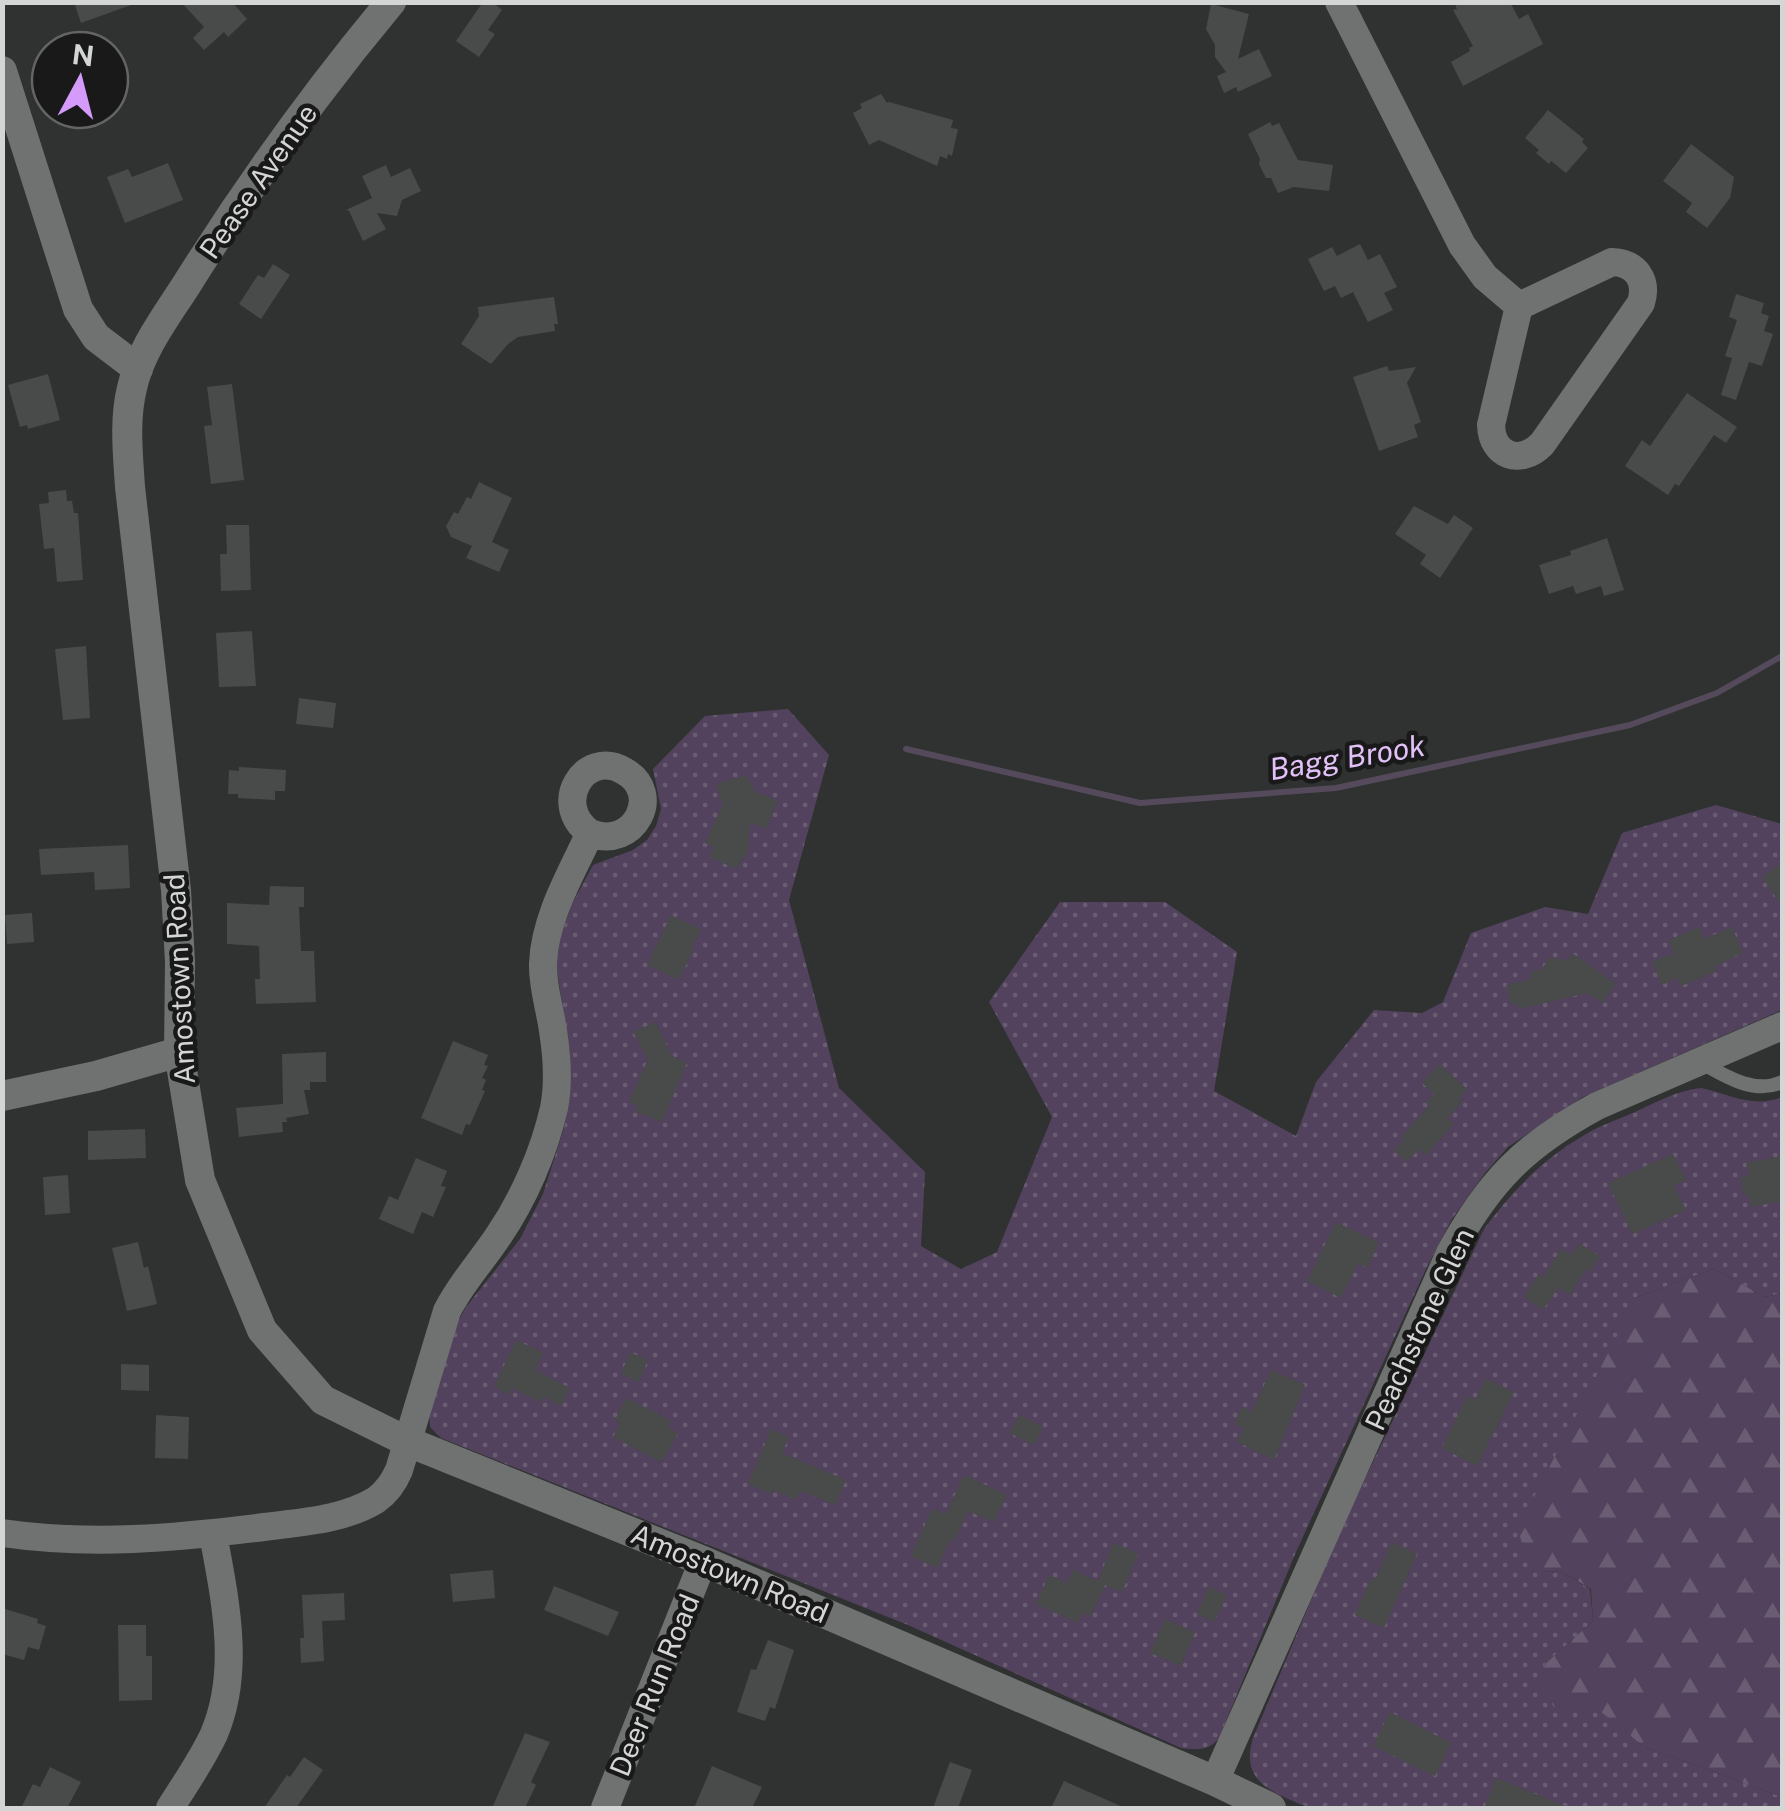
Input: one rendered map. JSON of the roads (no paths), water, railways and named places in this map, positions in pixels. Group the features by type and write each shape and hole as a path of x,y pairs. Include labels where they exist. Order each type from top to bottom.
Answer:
{"street":[{"name":"Pease Avenue","path":"138,369 239,204 391,2"},
{"path":"1339,2 1462,245 1485,277 1519,306"},
{"path":"2,71 78,309 96,336 138,369"},
{"path":"1612,262 1634,268 1643,284 1641,303 1542,444 1532,453 1518,456 1501,449 1491,429 1519,306 1612,262"},
{"name":"Amostown Road","path":"138,369 129,406 130,487 176,890 179,1052 200,1180 262,1330 323,1400 406,1441 703,1561 1271,1808"},
{"path":"2,1532 50,1539 119,1541 213,1534 333,1517 381,1496 395,1479 446,1311 456,1291 504,1229 549,1128 556,1096 556,1065 544,988 546,941 560,896 590,833"},
{"name":"Peachstone Glen","path":"1214,1781 1450,1253 1482,1201 1545,1136 1598,1106 1782,1026"},
{"path":"2,1096 96,1076 179,1052"},
{"path":"170,1808 216,1730 225,1696 228,1628 213,1534"},
{"name":"Deer Run Road","path":"605,1808 703,1561"}],"lane":[{"path":"1700,1062 1750,1086 1770,1088 1782,1082"}],"waterway":[{"name":"Bagg Brook","path":"906,749 1140,803 1336,788 1630,725 1717,693 1782,656"}]}
